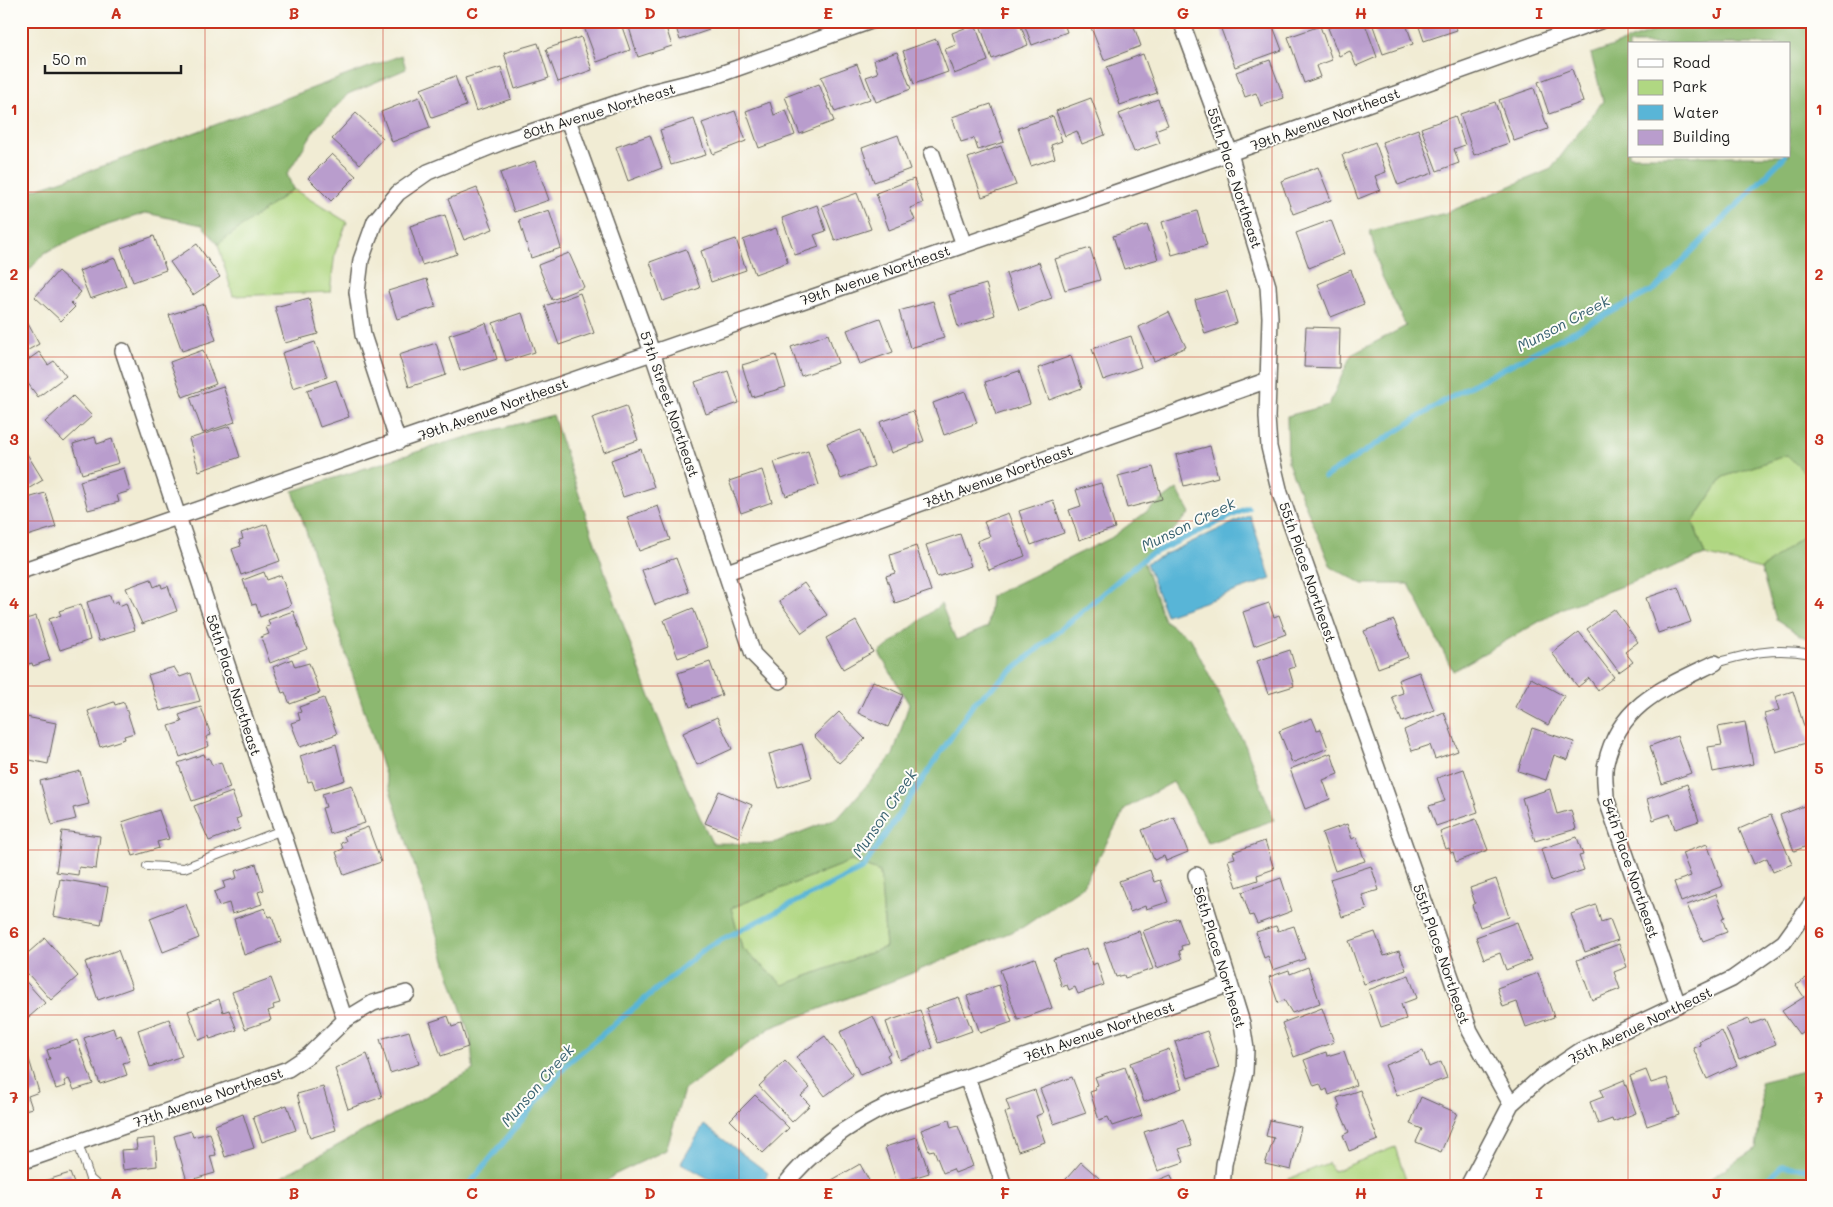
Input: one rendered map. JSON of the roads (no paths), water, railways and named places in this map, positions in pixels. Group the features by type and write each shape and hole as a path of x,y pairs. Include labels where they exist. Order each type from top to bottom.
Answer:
{"street":[{"name":"80th Avenue Northeast","path":"398,442 363,335 357,292 361,260 375,221 398,193 428,172 507,140 647,92 720,75 871,21"},
{"name":"55th Place Northeast","path":"1181,21 1230,153 1268,286 1270,317 1268,380 1269,447 1280,493 1470,1031 1511,1104"},
{"name":"79th Avenue Northeast","path":"21,571 1230,153 1592,22"},
{"name":"57th Street Northeast","path":"568,120 652,352 753,654 780,681"},
{"name":"79th Avenue Northeast","path":"932,154 964,244"},
{"name":"58th Place Northeast","path":"123,351 345,1020"},
{"name":"78th Avenue Northeast","path":"727,572 1268,380"},
{"name":"54th Place Northeast","path":"1678,1005 1606,798 1605,765 1615,734 1634,708 1667,686 1715,663"},
{"name":"56th Place Northeast","path":"1196,875 1242,1023 1245,1064 1224,1164 1222,1186"},
{"name":"75th Avenue Northeast","path":"1468,1186 1511,1104 1540,1078 1580,1051 1732,979 1784,942 1812,903"},
{"name":"76th Avenue Northeast","path":"784,1186 815,1151 868,1115 893,1103 1230,984"},
{"name":"77th Avenue Northeast","path":"21,1162 288,1069 309,1055 345,1020 373,1003 407,993"},
{"path":"967,1077 1004,1186"}],"lane":[{"path":"1715,663 1747,654 1786,649 1812,654"},
{"path":"148,866 184,868 282,830"},
{"path":"78,1143 90,1179 98,1186"}],"water":[{"path":"1250,515 1271,579 1166,615 1146,563"},
{"path":"704,1125 768,1173 761,1186 722,1186 681,1163"}],"waterway":[{"name":"Munson Creek","path":"1325,477 1455,394 1655,289 1783,158"},
{"name":"Munson Creek","path":"468,1186 569,1062 707,947 863,868 974,703 1147,556 1248,508"},
{"path":"1759,1186 1782,1166 1812,1169"}]}
